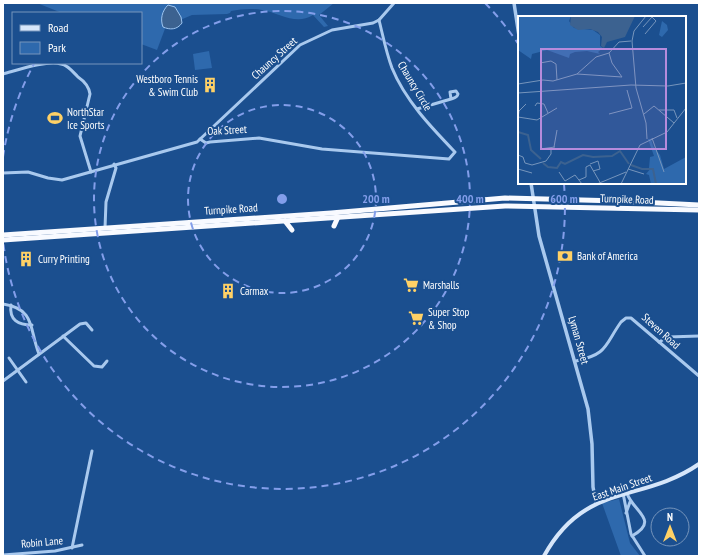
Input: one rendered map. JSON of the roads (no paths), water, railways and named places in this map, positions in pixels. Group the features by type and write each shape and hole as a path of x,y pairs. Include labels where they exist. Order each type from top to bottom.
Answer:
{"highway":[{"name":"Turnpike Road","path":"3,235 325,213 480,200 532,198 699,205"},
{"name":"Turnpike Road","path":"3,240 504,206 699,210"},
{"path":"334,226 338,217"},
{"path":"285,221 292,230"}],"main road":[{"name":"East Main Street","path":"544,556 556,536 566,525 581,512 596,503 670,480 699,464"}],"street":[{"path":"379,20 394,3"},
{"path":"514,3 518,29"},
{"name":"Chauncy Circle","path":"379,20 392,68 417,109 455,152"},
{"name":"Chauncy Street","path":"200,139 300,46 332,30 366,24 379,20"},
{"path":"3,74 50,64"},
{"path":"62,64 65,65 83,80 89,90 90,94 80,130 80,139 91,172"},
{"path":"417,109 451,99"},
{"name":"Oak Street","path":"3,173 28,172 48,178 62,180 114,164 191,144 200,139 210,142 259,138 322,149 446,160 455,152"},
{"path":"105,228 106,202 116,168 114,164"},
{"name":"Lyman Street","path":"531,184 533,206 539,236 576,362 588,409 592,444 593,487 596,503"},
{"path":"3,304 11,305 24,312 32,325 33,337 39,354"},
{"path":"11,305 10,315 14,320 20,325 32,325"},
{"name":"Steven Road","path":"576,362 591,358 601,352 621,322 628,317 634,319 699,376"},
{"path":"3,381 63,336 83,323 88,324 92,330"},
{"path":"63,336 94,366 101,367 107,361"},
{"path":"659,342 668,337 699,336"},
{"path":"9,358 26,382"},
{"path":"72,548 92,450"},
{"path":"625,493 630,502 643,515 645,521 643,529 632,536"},
{"path":"625,493 626,513 632,536 645,556"},
{"path":"626,513 630,502"},
{"name":"Robin Lane","path":"3,555 55,551 82,545"},
{"path":"55,551 55,556"}],"place":[{"name":"Westboro Tennis & Swim Club","path":"210,85"},
{"name":"NorthStar Ice Sports","path":"55,118"},
{"name":"Bank of America","path":"565,256"},
{"name":"Curry Printing","path":"26,259"},
{"name":"Marshalls","path":"411,285"},
{"name":"Carmax","path":"228,291"},
{"name":"Super Stop & Shop","path":"416,318"}]}
